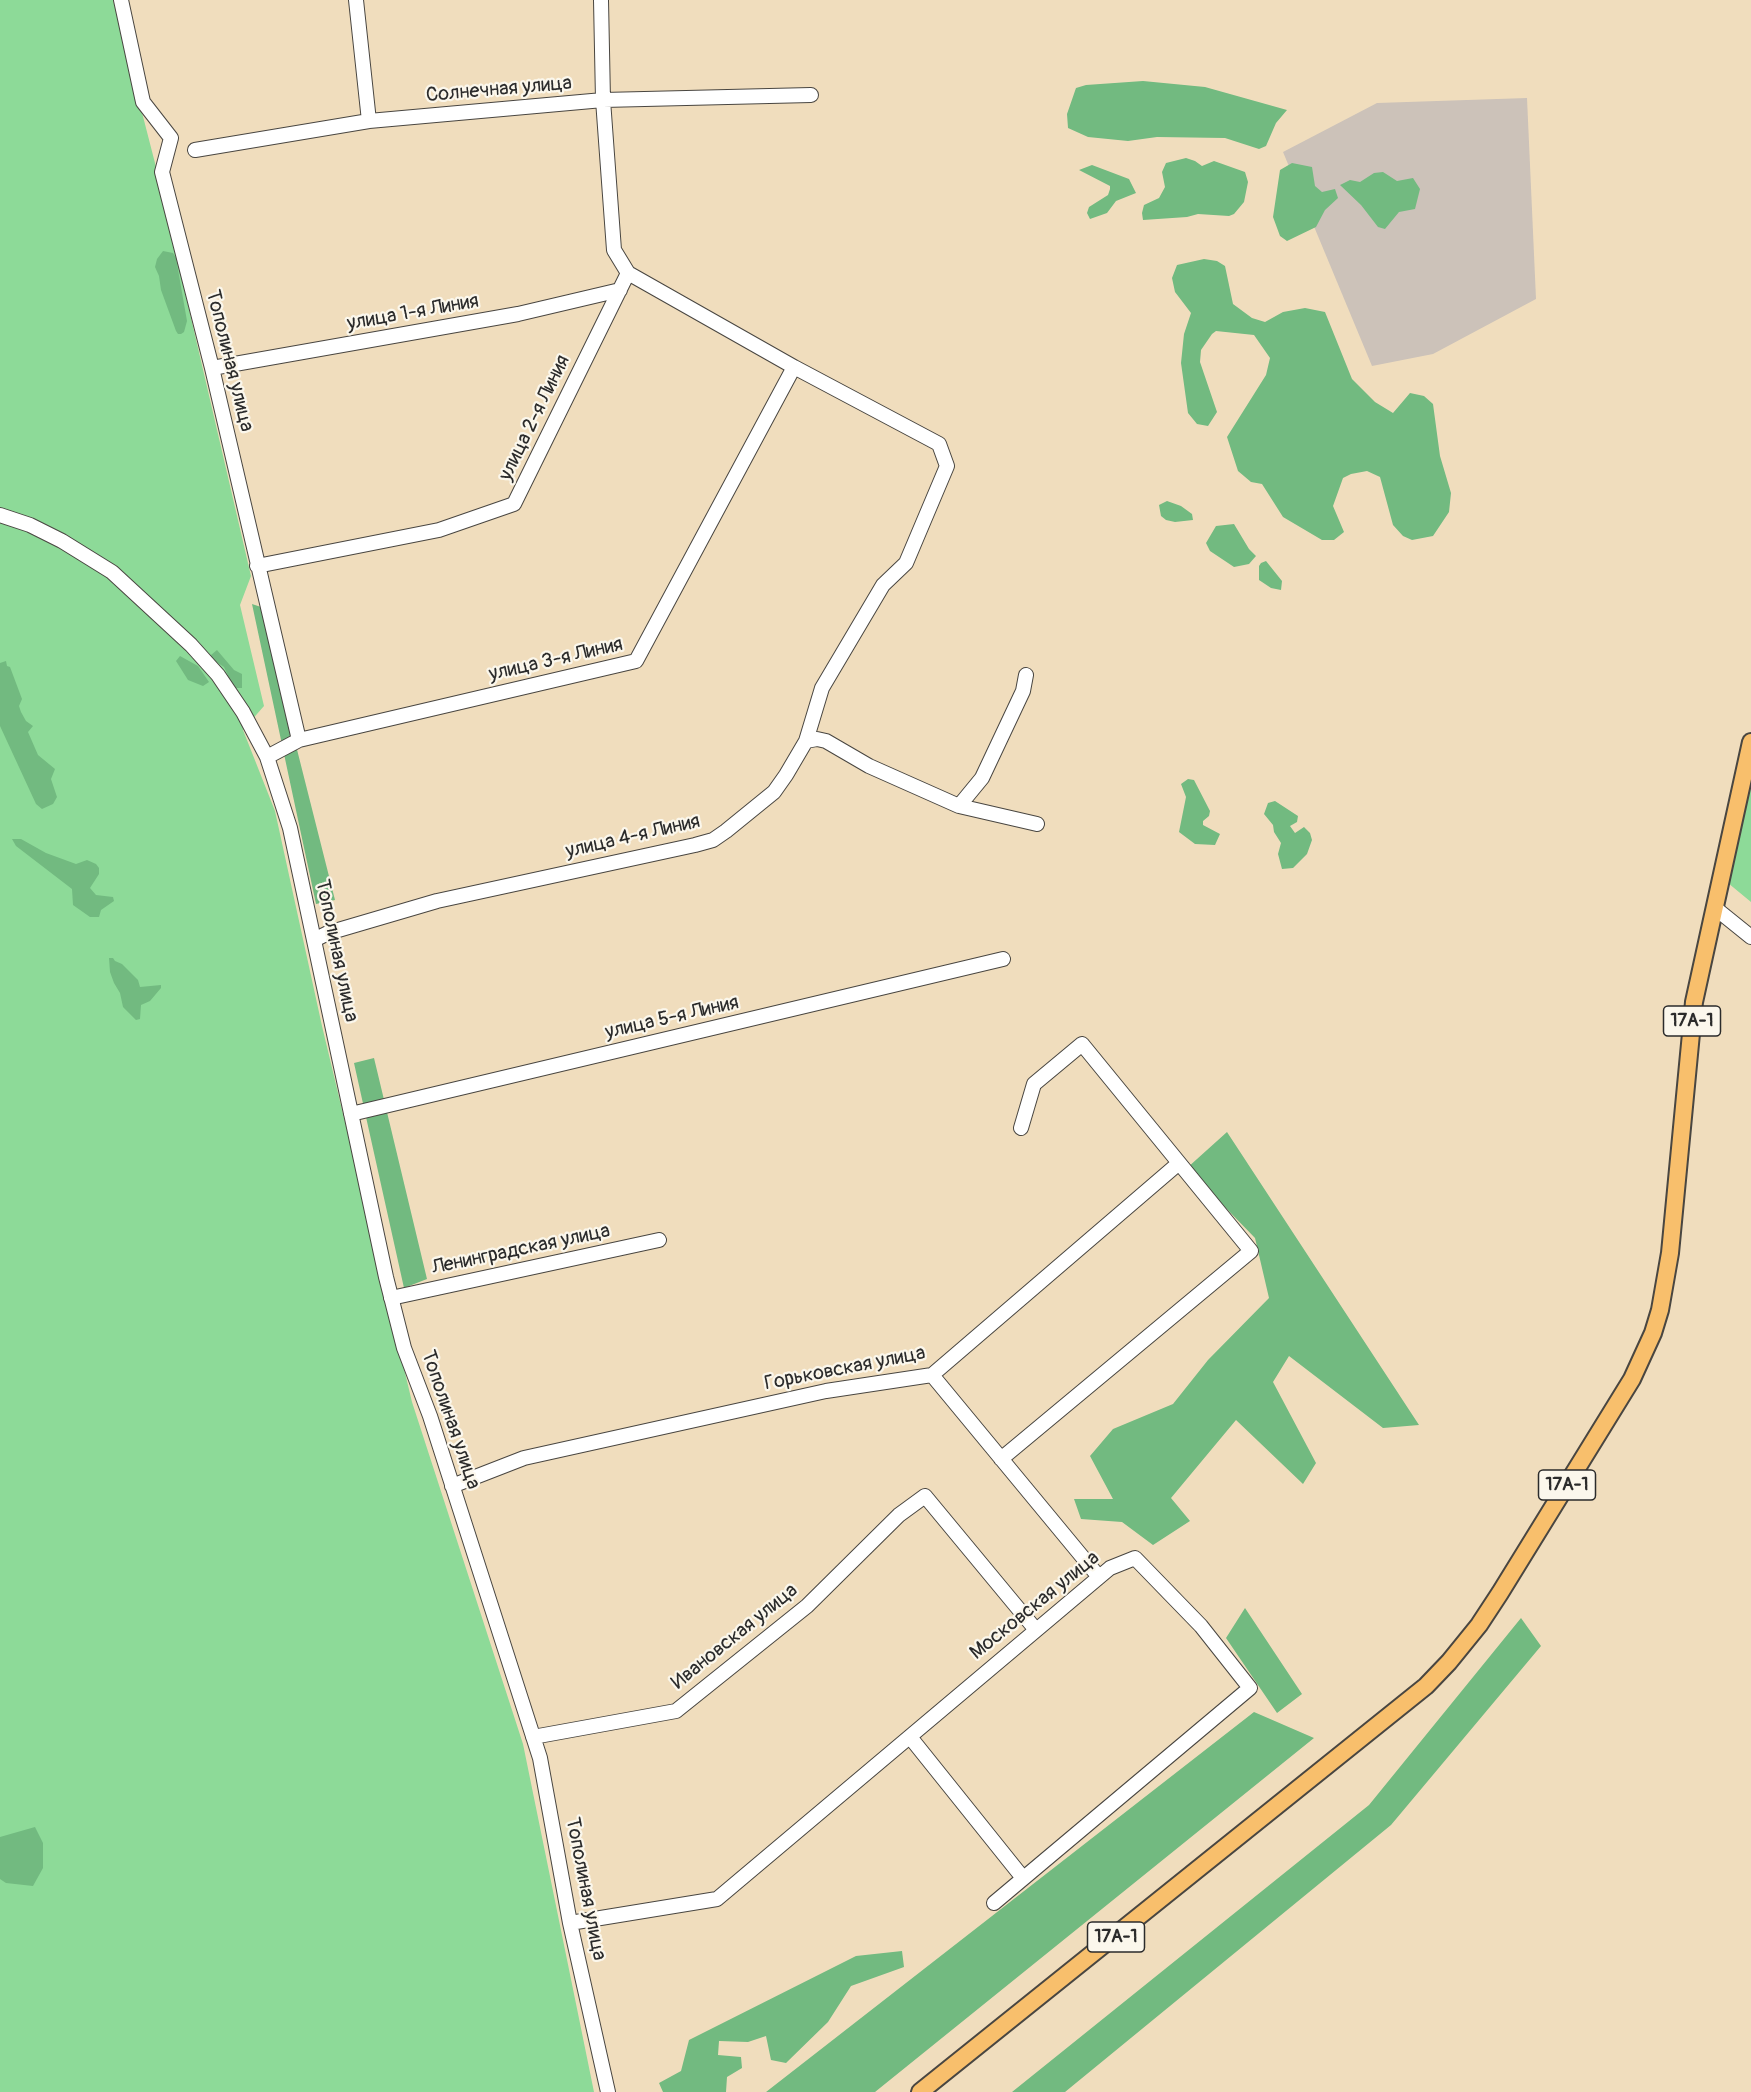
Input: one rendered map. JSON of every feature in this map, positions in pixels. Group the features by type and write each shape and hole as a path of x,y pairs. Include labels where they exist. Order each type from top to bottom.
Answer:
{"main road":[{"name":"17А-1","path":"920,2092 1426,1686 1449,1662 1495,1601 1632,1379 1653,1334 1664,1291 1670,1253 1694,1002 1751,742"}],"street":[{"name":"Тополиная улица","path":"121,0 143,102 171,138 162,172 212,368 299,741"},
{"path":"356,0 369,121"},
{"path":"601,0 603,100 614,250 628,273 794,367"},
{"name":"Солнечная улица","path":"195,150 369,121 603,100 810,95"},
{"name":"улица 2-я Линия","path":"257,566 439,530 514,504 628,273"},
{"name":"улица 1-я Линия","path":"212,368 518,314 620,290"},
{"name":"улица 4-я Линия","path":"314,940 328,933 437,901 713,840 774,792 806,741 822,688 883,585 906,563 947,466 939,444 794,367"},
{"name":"улица 3-я Линия","path":"267,757 299,741 636,661 794,367"},
{"name":"Тополиная улица","path":"0,515 30,525 62,541 112,572 192,645 218,675 243,712 267,757 290,828 391,1298 404,1348 430,1416 542,1769 570,1923 608,2092"},
{"path":"959,806 982,778 1023,691 1026,675"},
{"path":"806,741 817,739 826,741 869,766 959,806 1037,824"},
{"path":"1715,908 1751,937"},
{"name":"улица 5-я Линия","path":"351,1114 1003,959"},
{"path":"1000,1459 1251,1251 1082,1044 1034,1084 1021,1128"},
{"name":"Горьковская улица","path":"452,1486 524,1458 826,1391 932,1376 1179,1163"},
{"name":"Ленинградская улица","path":"391,1298 659,1240"},
{"path":"932,1376 1099,1577"},
{"name":"Ивановская улица","path":"533,1737 676,1711 807,1606 899,1515 926,1496 1036,1630"},
{"name":"Московская улица","path":"570,1923 717,1899 1110,1568 1135,1558 1201,1626 1250,1688 994,1903"},
{"path":"910,1737 1023,1878"}],"shaded area":[{"path":"1527,98 1536,299 1433,354 1372,366 1283,152 1377,103"}],"green space":[{"path":"0,0 113,0 155,163 251,576 240,605 264,706 243,730 275,811 322,1026 412,1402 523,1744 594,2092 0,2092"},
{"path":"1143,81 1205,87 1287,110 1276,123 1266,146 1259,149 1225,138 1157,137 1128,141 1088,137 1068,128 1067,114 1076,88 1086,85"},
{"path":"1186,158 1202,166 1214,161 1245,172 1248,182 1244,202 1234,214 1229,216 1198,214 1143,220 1144,205 1159,198 1165,187 1162,172 1166,163"},
{"path":"1292,163 1312,167 1315,186 1322,192 1335,189 1338,198 1325,210 1316,227 1287,241 1280,236 1273,217 1280,170"},
{"path":"1092,165 1129,179 1136,193 1116,201 1107,213 1090,219 1087,213 1089,207 1108,195 1110,189 1110,186 1079,170"},
{"path":"1383,172 1397,181 1413,178 1420,189 1415,209 1399,212 1385,229 1378,227 1361,205 1340,185 1350,180 1360,182 1374,173"},
{"path":"163,251 173,253 176,258 187,321 184,332 181,334 176,331 155,267"},
{"path":"1204,259 1217,261 1225,266 1233,304 1252,318 1265,322 1283,312 1305,308 1325,312 1352,379 1375,402 1393,413 1410,393 1424,396 1433,404 1440,456 1451,493 1449,512 1433,536 1412,540 1403,536 1393,525 1380,477 1367,471 1343,478 1333,506 1344,532 1334,540 1322,540 1283,517 1262,484 1251,482 1238,471 1227,437 1266,375 1270,358 1254,335 1216,331 1201,350 1200,362 1217,412 1208,426 1197,424 1188,413 1181,363 1184,334 1191,313 1175,292 1172,278 1177,265"},
{"path":"1167,501 1181,506 1192,514 1193,520 1175,522 1166,520 1161,516 1159,505"},
{"path":"1234,524 1249,549 1256,556 1249,564 1234,567 1210,551 1206,543 1216,526"},
{"path":"1266,561 1282,581 1281,590 1271,588 1259,580 1259,566"},
{"path":"252,604 261,607 335,900 316,904"},
{"path":"217,650 234,670 242,674 242,688 234,688 224,667 212,659 211,655"},
{"path":"180,656 198,666 209,682 203,686 188,680 176,661"},
{"path":"6,661 22,699 19,706 21,712 26,721 33,726 28,732 38,755 55,769 51,779 57,797 53,804 42,809 36,804 0,726 0,663"},
{"path":"1751,777 1751,902 1728,883"},
{"path":"1188,779 1194,780 1210,811 1203,825 1220,834 1215,845 1195,844 1179,832 1186,797 1181,784"},
{"path":"1275,801 1298,816 1297,822 1290,826 1295,833 1304,827 1310,833 1312,840 1307,854 1293,868 1282,869 1278,854 1281,843 1274,832 1273,825 1264,814 1268,803"},
{"path":"12,839 21,839 46,853 76,864 87,860 96,864 99,874 90,888 96,895 113,897 114,901 101,910 99,917 90,917 73,905 72,889 16,846"},
{"path":"109,958 122,964 138,980 140,987 161,985 150,1001 141,1005 140,1019 136,1020 123,1007 120,993 110,972"},
{"path":"374,1058 427,1279 404,1288 354,1063"},
{"path":"1227,1132 1419,1425 1383,1428 1289,1356 1273,1382 1316,1463 1303,1484 1236,1420 1171,1498 1190,1521 1153,1545 1122,1522 1081,1519 1074,1499 1113,1499 1090,1456 1113,1429 1173,1404 1208,1360 1269,1298 1255,1238 1187,1168"},
{"path":"1245,1608 1302,1694 1277,1713 1226,1638"},
{"path":"1521,1618 1541,1646 1391,1825 1065,2092 1012,2092 1369,1805"},
{"path":"1254,1712 1314,1738 875,2092 766,2092"},
{"path":"35,1827 43,1843 43,1868 33,1886 6,1883 0,1879 0,1837"},
{"path":"902,1951 904,1967 851,1986 828,2022 786,2063 771,2060 766,2036 748,2042 719,2041 718,2055 741,2057 742,2068 727,2077 726,2092 663,2092 659,2083 681,2071 689,2040 856,1956"}]}
